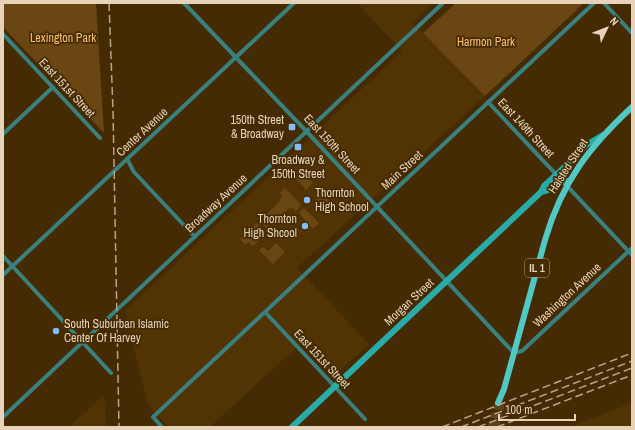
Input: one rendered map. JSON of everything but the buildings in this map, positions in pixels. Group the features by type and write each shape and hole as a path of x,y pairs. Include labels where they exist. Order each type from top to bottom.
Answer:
{"main road":[{"name":"Halsted Street","path":"501,402 549,227 557,205 567,183 587,154 603,135 632,107"}],"street":[{"name":"East 150th Street","path":"184,3 514,353"},
{"name":"Center Avenue","path":"3,276 294,3"},
{"name":"Broadway Avenue","path":"3,417 443,3"},
{"name":"Main Street","path":"162,427 153,417 594,3"},
{"path":"604,3 632,33"},
{"name":"East 151st Street","path":"3,34 100,138"},
{"path":"3,134 53,88"},
{"name":"East 149th Street","path":"488,102 631,251"},
{"name":"Morgan Street","path":"292,427 541,192 544,186 586,145 603,135"},
{"path":"127,160 134,172 194,237"},
{"name":"Morgan Street","path":"541,192 548,190 552,186 567,183"},
{"name":"Washington Avenue","path":"514,353 522,352 631,251"},
{"path":"3,256 111,373"},
{"name":"East 151st Street","path":"265,312 365,419"}],"shaded area":[{"name":"Thornton High School","path":"357,3 433,3 411,24 423,33 485,96 297,268 369,344 333,377 301,343 210,427 169,427 148,405 125,311 402,51"},
{"path":"104,395 106,427 69,427"},
{"path":"632,403 632,427 571,427 590,419"}],"green space":[{"name":"Lexington Park","path":"3,3 96,3 104,133 3,27"},
{"name":"Harmon Park","path":"456,3 584,3 485,96 423,33"},
{"path":"300,169 313,183 306,190 293,175"},
{"path":"285,188 301,205 296,211 293,207 291,209 289,208 281,216 282,218 277,223 274,220 267,226 267,228 260,221 281,200 280,199 282,196 280,193"},
{"path":"321,192 337,209 330,215 315,198"},
{"path":"304,208 319,223 313,229 299,213"},
{"path":"257,223 264,230 262,230 255,237 259,241 252,246 249,242 245,245 240,239"},
{"path":"276,243 285,252 273,264 259,250 263,247 268,251"}],"tunnel":[{"path":"496,427 503,401"},
{"path":"491,427 498,403"}],"railway":[{"path":"109,3 113,111 119,427"},
{"path":"442,427 632,353"},
{"path":"461,427 632,361"},
{"path":"478,427 632,368"},
{"path":"497,427 632,375"}],"place":[{"name":"150th Street & Broadway","path":"292,127"},
{"name":"Broadway & 150th Street","path":"298,147"},
{"name":"Thornton High School","path":"307,200"},
{"name":"Thornton High Shcool","path":"305,226"},
{"name":"South Suburban Islamic Center Of Harvey","path":"56,331"}]}
